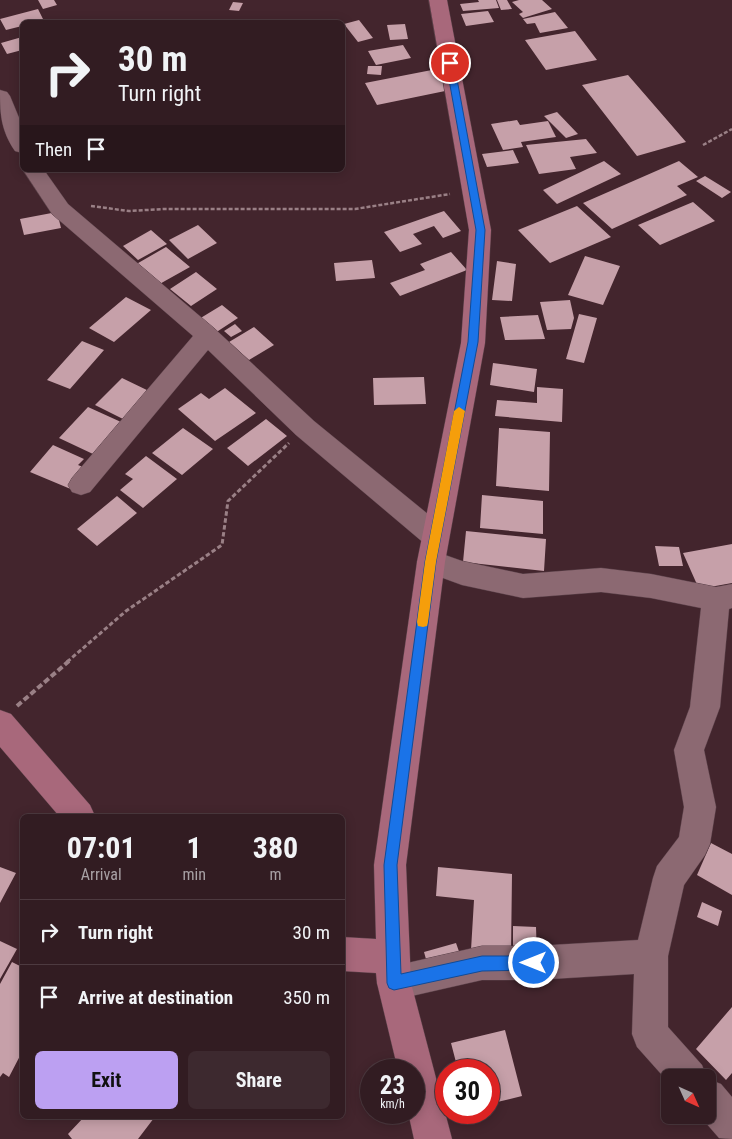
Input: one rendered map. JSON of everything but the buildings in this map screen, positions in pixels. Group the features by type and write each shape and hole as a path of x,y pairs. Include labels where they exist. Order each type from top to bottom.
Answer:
{"street":[{"path":"433,1139 393,970 390,865 433,549 473,342 480,230 438,0"},
{"path":"0,96 20,142"},
{"path":"34,172 60,209 207,335 433,549 462,573 523,586 600,580 724,597 704,707 690,750 700,807 694,844 669,878 651,956 650,1034 682,1069"},
{"path":"81,485 207,335"},
{"path":"7,716 78,814"},
{"path":"345,955 393,970 651,956"},
{"path":"716,1107 732,1125"}],"path":[{"path":"704,145 732,130"},
{"path":"60,209 82,205 129,211 164,209 355,209 473,190"},
{"path":"7,716 126,611 222,545 228,501 306,428"}],"slow traffic":[{"path":"423,622 431,562 459,411"}],"route":[{"path":"450,63 480,230 473,342 431,562 390,865 394,983 482,964 534,963"}]}
